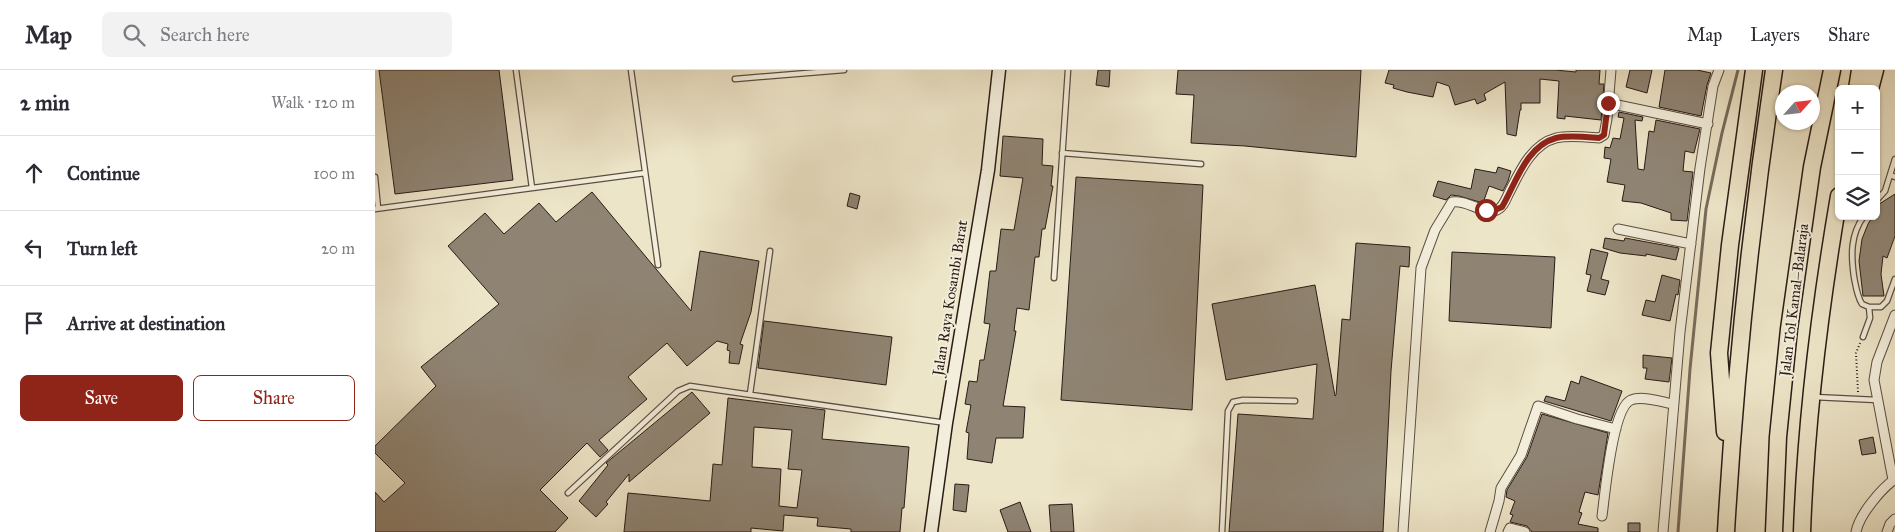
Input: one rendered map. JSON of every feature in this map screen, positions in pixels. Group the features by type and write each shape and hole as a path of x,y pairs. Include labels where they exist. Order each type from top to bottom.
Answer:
{"highway":[{"path":"1729,484 1719,353 1730,245 1754,70"},
{"path":"1726,532 1735,403 1751,245 1774,70"},
{"name":"Jalan Tol Kamal–Balaraja","path":"1774,532 1778,437 1789,329 1812,168 1832,70"},
{"path":"1858,85 1860,70"},
{"path":"1871,85 1875,70"},
{"path":"1802,532 1816,340 1835,217"},
{"path":"1831,238 1835,220"}],"main road":[{"name":"Jalan Raya Kosambi Barat","path":"931,532 946,423 987,177 999,70"}],"street":[{"path":"1403,532 1421,268 1435,230 1452,202 1468,203 1492,211 1502,207 1522,168 1535,149 1543,144 1559,137 1599,138 1604,135 1611,70"},
{"path":"1663,532 1673,404 1700,168 1713,86 1719,70"},
{"path":"1608,103 1708,124"},
{"path":"1618,229 1691,244"},
{"path":"1855,532 1856,527 1871,503 1894,480 1874,380 1877,362 1895,315"},
{"path":"1603,516 1616,429 1620,415 1627,403 1632,400 1642,399 1673,404"},
{"path":"1490,532 1501,488 1521,455 1538,406 1616,429"},
{"path":"1887,532 1890,524 1895,519"},
{"path":"1509,532 1510,528 1513,528 1525,532"}],"lane":[{"path":"517,70 532,188"},
{"path":"631,70 658,265"},
{"path":"735,79 844,70"},
{"path":"1053,278 1068,70"},
{"path":"1062,153 1201,164"},
{"path":"1880,197 1893,176 1895,159"},
{"path":"375,176 377,208 645,173"},
{"path":"1863,220 1853,240 1851,257 1858,298 1861,304 1869,307 1881,307 1887,301 1895,279"},
{"path":"750,394 770,251"},
{"path":"1863,337 1870,318 1869,307"},
{"path":"568,492 678,392 689,386 946,423"},
{"path":"1811,397 1877,400"},
{"path":"1222,532 1227,411 1233,402 1243,400 1295,401"}],"path":[{"path":"1859,399 1856,354 1863,337"}],"building":[{"path":"379,70 499,70 513,180 395,194"},
{"path":"1098,70 1110,70 1109,87 1096,85"},
{"path":"1178,70 1361,70 1356,157 1245,146 1191,143 1194,95 1176,94"},
{"path":"1389,70 1555,70 1576,72 1576,70 1600,70 1599,84 1604,84 1601,120 1565,116 1565,119 1557,118 1559,81 1540,79 1540,103 1521,103 1516,136 1507,134 1505,82 1484,94 1486,100 1477,104 1475,99 1455,105 1449,86 1437,82 1433,97 1393,88 1394,85 1385,83"},
{"path":"1630,70 1652,70 1647,93 1626,87"},
{"path":"1665,70 1697,70 1711,73 1701,116 1659,107"},
{"path":"1619,112 1643,117 1642,121 1635,120 1638,169 1644,170 1649,131 1654,132 1656,120 1700,129 1694,153 1685,151 1683,171 1693,172 1687,221 1671,220 1671,213 1641,203 1622,201 1625,185 1607,182 1611,159 1604,158 1605,147 1610,148 1613,138 1620,139 1624,118 1618,117"},
{"path":"1003,136 1043,139 1042,165 1053,166 1051,186 1053,186 1045,229 1042,229 1039,257 1035,257 1029,310 1017,308 1014,331 1016,331 1003,406 1025,407 1023,438 996,438 992,463 967,459 969,433 966,432 971,405 965,404 969,381 977,382 980,360 984,360 990,324 984,323 990,271 996,271 1001,229 1014,230 1023,178 1000,176"},
{"path":"1498,167 1511,171 1508,181 1503,191 1489,186 1483,203 1459,196 1451,195 1446,200 1433,196 1438,181 1471,189 1475,169 1496,173"},
{"path":"1076,177 1203,185 1192,410 1061,400"},
{"path":"592,192 691,311 700,251 759,261 751,312 740,344 743,345 739,364 729,363 730,351 727,350 728,344 717,341 687,366 667,343 628,377 647,399 599,440 608,450 600,457 587,443 540,490 568,518 555,532 375,532 375,492 384,502 405,483 375,453 375,446 436,386 421,367 499,304 448,246 485,213 504,234 539,203 556,222"},
{"path":"850,193 860,196 857,209 847,206"},
{"path":"1895,194 1895,236 1887,258 1883,256 1881,274 1884,296 1863,296 1859,261 1862,239 1870,220 1880,220 1880,203"},
{"path":"1605,238 1624,241 1625,238 1679,248 1676,260 1646,254 1646,256 1620,253 1603,248"},
{"path":"1356,243 1410,247 1409,267 1400,266 1391,371 1383,532 1229,532 1238,414 1313,419 1317,364 1226,380 1212,304 1315,285 1335,396 1342,319 1350,320"},
{"path":"1591,249 1608,253 1601,279 1609,281 1605,295 1587,291 1591,275 1586,274"},
{"path":"1452,252 1555,257 1551,328 1449,321"},
{"path":"1662,275 1680,280 1678,295 1676,294 1670,321 1642,315 1646,300 1655,302"},
{"path":"764,321 892,337 886,385 758,368"},
{"path":"1643,355 1672,358 1669,382 1645,379 1647,368 1643,368"},
{"path":"1581,376 1622,391 1611,421 1544,401 1546,396 1565,401 1571,381 1579,384"},
{"path":"692,392 710,413 629,482 629,474 606,502 608,504 596,517 579,501 608,465 606,463"},
{"path":"728,398 825,410 822,439 909,447 900,532 851,532 851,529 817,526 818,518 784,515 783,531 751,528 751,532 624,532 628,493 710,501 713,464 722,465","holes":["754,427 792,430 788,469 802,470 797,508 779,506 781,469 752,467"]},
{"path":"1542,414 1608,433 1598,495 1585,492 1579,512 1582,513 1578,524 1598,528 1598,532 1532,532 1527,526 1510,522 1513,515 1510,514 1515,501 1506,497 1507,490 1527,457"},
{"path":"1873,437 1876,453 1862,455 1859,440"},
{"path":"955,484 969,485 966,512 953,510"},
{"path":"1020,502 1031,532 1008,532 1000,510"},
{"path":"1072,504 1074,532 1051,532 1049,505"},
{"path":"1628,523 1640,523 1640,532 1628,532"}],"waterway":[{"path":"1678,532 1690,369 1706,209 1738,70"}],"route":[{"path":"1486,210 1492,211 1502,207 1522,168 1535,149 1554,138 1599,138 1604,135 1608,103"}]}
